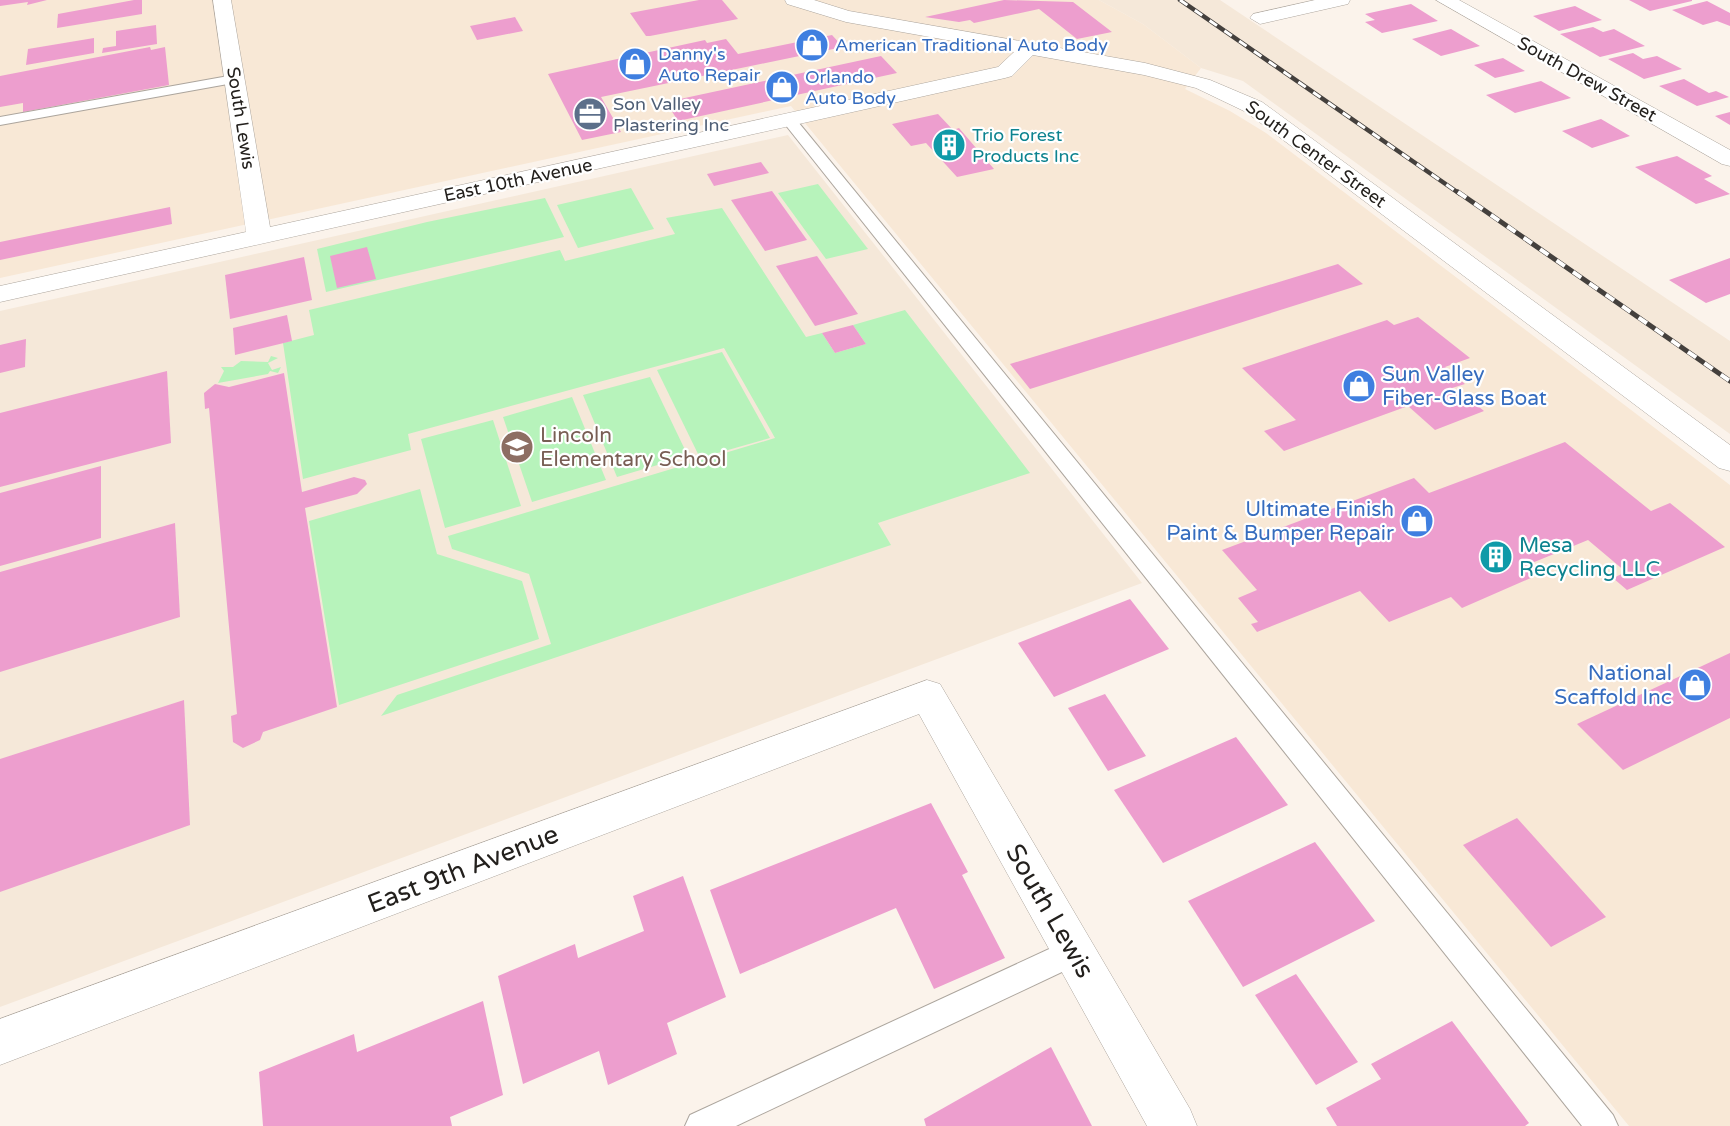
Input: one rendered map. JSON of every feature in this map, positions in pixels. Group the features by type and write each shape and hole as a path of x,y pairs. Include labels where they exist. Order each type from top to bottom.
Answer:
{"street":[{"name":"South Lewis","path":"222,0 259,237"},
{"name":"South Center Street","path":"794,0 846,16 1173,75 1203,84 1254,107 1730,460"},
{"path":"1260,18 1341,0"},
{"name":"South Drew Street","path":"1445,0 1730,159"},
{"name":"East 10th Avenue","path":"0,294 1005,72 1028,49"},
{"name":"South Lewis","path":"927,695 1173,1126"},
{"name":"East 9th Avenue","path":"0,1042 927,695"}],"lane":[{"path":"0,122 234,80"},
{"path":"789,120 1602,1126"},
{"path":"701,1126 1073,952"}],"shaded area":[{"path":"0,0 1099,0 1143,24 1201,68 1185,89 1230,111 1266,133 1730,485 1730,1126 1629,1126 791,106 0,278"},
{"path":"1099,0 1220,0 1730,341 1730,434 1243,81 1201,68 1143,24"},
{"name":"Lincoln Elementary School","path":"788,135 1142,583 0,1007 0,311"}],"green space":[{"path":"818,184 868,249 826,259 778,193"},
{"path":"631,188 654,229 578,248 557,205"},
{"path":"545,198 564,237 326,292 317,249 427,222"},
{"path":"722,208 806,337 822,333 835,353 866,344 853,325 905,310 1030,473 878,523 891,545 381,716 397,695 551,644 529,574 452,549 448,536 775,438 724,348 408,434 411,450 303,479 283,343 314,335 309,310 560,250 565,261 675,234 666,218"},
{"path":"722,352 770,438 700,458 657,370"},
{"path":"271,356 278,358 268,363 272,370 281,367 278,373 270,371 268,374 218,383 224,371 221,367 233,367 241,361 268,362"},
{"path":"650,377 688,456 617,477 583,395"},
{"path":"572,397 606,480 532,502 503,417"},
{"path":"493,420 521,506 445,528 421,439"},
{"path":"420,489 437,554 522,581 539,639 339,705 309,521"}],"building":[{"path":"0,0 47,0 27,5 28,2 0,6"},
{"path":"142,0 142,14 57,28 58,14"},
{"path":"699,0 722,0 738,19 646,36 630,13"},
{"path":"1004,0 1073,2 1112,32 1077,39 1039,9 974,23 970,20 959,22 925,17"},
{"path":"1629,0 1692,0 1692,1 1650,11"},
{"path":"1707,1 1730,13 1730,26 1717,21 1703,25 1672,10"},
{"path":"1411,4 1438,21 1382,33 1365,22 1375,20 1365,14"},
{"path":"1575,6 1602,20 1559,31 1533,16"},
{"path":"515,17 523,31 477,40 470,26"},
{"path":"156,25 157,44 102,53 103,48 116,46 116,31"},
{"path":"1593,27 1603,32 1614,29 1645,46 1600,57 1560,34"},
{"path":"1451,29 1480,46 1441,56 1412,39"},
{"path":"832,35 843,47 601,97 621,132 582,140 548,74 705,40 707,43 726,39 738,54"},
{"path":"94,38 94,53 26,65 28,49"},
{"path":"150,47 151,50 165,47 169,85 23,112 23,103 0,107 0,76"},
{"path":"1633,53 1643,59 1657,56 1682,69 1644,79 1608,59"},
{"name":"Orlando Auto Body","path":"881,56 897,73 678,121 666,102"},
{"path":"1503,58 1525,71 1495,78 1474,65"},
{"path":"1684,79 1709,93 1716,91 1729,97 1697,106 1659,86"},
{"path":"1541,81 1571,98 1515,113 1486,95"},
{"path":"1730,112 1730,125 1715,116"},
{"name":"Trio Forest Products Inc","path":"938,114 953,130 959,128 994,169 957,177 926,143 911,146 892,124"},
{"path":"1601,119 1630,136 1592,148 1562,131"},
{"path":"1677,156 1712,176 1704,179 1730,194 1696,204 1635,167"},
{"path":"761,162 769,173 714,186 707,174"},
{"path":"772,191 807,240 765,251 731,200"},
{"path":"170,207 172,224 0,260 0,242"},
{"path":"367,247 376,279 337,288 330,256"},
{"path":"817,256 858,314 815,326 776,266"},
{"path":"304,257 312,300 230,319 225,275"},
{"path":"1730,258 1730,294 1706,303 1669,280"},
{"path":"1338,264 1363,284 1030,389 1010,364"},
{"path":"287,315 292,341 235,355 233,328"},
{"name":"Sun Valley Fiber-Glass Boat","path":"1418,317 1470,358 1445,367 1465,384 1452,388 1458,393 1461,392 1484,411 1435,430 1408,406 1284,451 1264,431 1296,420 1242,368 1387,320 1394,325"},
{"path":"853,325 866,344 835,353 822,333"},
{"path":"26,339 25,367 0,373 0,345"},
{"path":"167,371 171,443 0,487 0,413"},
{"path":"284,373 302,492 354,477 365,480 367,484 357,494 305,508 337,707 263,732 260,740 243,748 233,742 231,716 237,714 209,408 205,409 204,393 215,384 229,387"},
{"name":"Ultimate Finish Paint & Bumper Repair","path":"1565,442 1651,511 1670,503 1725,547 1627,590 1613,578 1626,572 1588,540 1522,567 1533,577 1462,608 1451,597 1389,622 1360,591 1257,632 1251,624 1258,622 1238,598 1257,590 1222,550 1414,478 1429,493"},
{"path":"101,466 101,538 0,566 0,493"},
{"path":"175,523 180,617 0,672 0,572"},
{"path":"1130,599 1169,649 1054,697 1018,643"},
{"name":"National Scaffold Inc","path":"1730,653 1730,718 1623,770 1577,724"},
{"path":"1105,694 1146,756 1108,771 1068,708"},
{"path":"184,700 190,825 0,892 0,759"},
{"path":"1236,737 1288,805 1163,863 1114,790"},
{"path":"931,803 968,872 962,875 1005,958 934,989 896,908 740,974 710,890"},
{"path":"1517,818 1606,917 1551,947 1463,845"},
{"path":"1315,842 1375,921 1243,987 1188,901"},
{"path":"683,876 726,997 667,1023 677,1054 608,1085 599,1051 523,1084 498,976 575,944 578,958 644,931 633,896"},
{"path":"1296,974 1358,1062 1316,1085 1255,995"},
{"path":"483,1001 503,1095 450,1117 452,1126 263,1126 259,1072 354,1034 357,1052"},
{"path":"1452,1021 1529,1123 1525,1126 1337,1126 1326,1108 1381,1079 1371,1064"},
{"path":"1051,1047 1092,1126 926,1126 924,1119"}],"railway":[{"path":"1180,0 1460,194"},
{"path":"1458,192 1730,381"}],"place":[{"name":"American Traditional Auto Body","path":"812,45"},
{"name":"Danny's Auto Repair","path":"635,64"},
{"name":"Orlando Auto Body","path":"782,87"},
{"name":"Son Valley Plastering Inc","path":"590,114"},
{"name":"Trio Forest Products Inc","path":"949,145"},
{"name":"Sun Valley Fiber-Glass Boat","path":"1359,386"},
{"name":"Lincoln Elementary School","path":"517,447"},
{"name":"Ultimate Finish Paint & Bumper Repair","path":"1417,521"},
{"name":"Mesa Recycling LLC","path":"1496,557"},
{"name":"National Scaffold Inc","path":"1695,685"}]}
